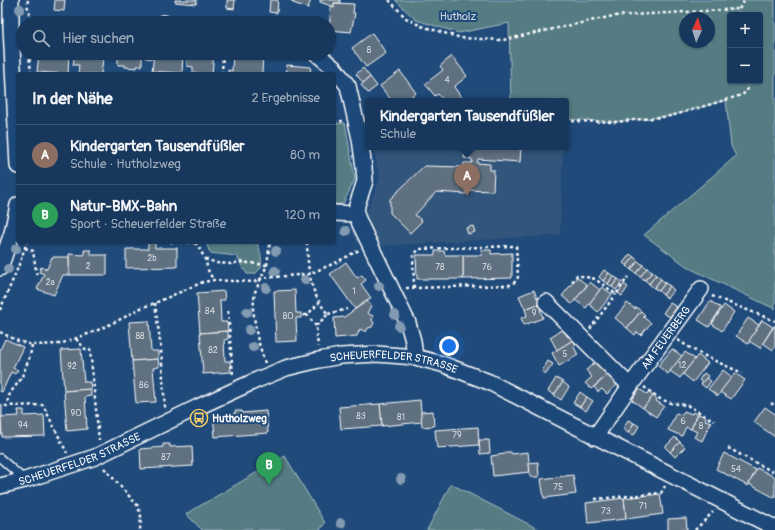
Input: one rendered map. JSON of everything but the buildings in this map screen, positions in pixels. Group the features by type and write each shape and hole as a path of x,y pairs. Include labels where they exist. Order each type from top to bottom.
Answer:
{"street":[{"path":"11,0 16,23"},
{"path":"17,60 17,72"},
{"path":"324,60 335,69 348,86 360,139 365,181 357,205 356,214 408,323 413,341 415,357"},
{"path":"336,213 356,214"},
{"path":"0,268 12,233 16,214"},
{"name":"AM FEUERBERG","path":"595,437 701,289"},
{"path":"546,302 583,339 633,383"},
{"name":"SCHEUERFELDER STRASSE","path":"0,486 25,480 98,455 234,390 286,368 341,356 377,354 415,357 442,364 489,382 775,528"}],"lane":[{"path":"0,458 25,480"}],"path":[{"path":"28,0 27,5 31,16"},
{"path":"388,0 406,18 421,26 461,38 503,40 614,16 739,9"},
{"path":"738,12 745,0"},
{"path":"30,60 31,72"},
{"path":"222,72 223,60"},
{"path":"569,121 615,122 671,116 742,95 747,91 748,84"},
{"path":"0,310 26,244"},
{"path":"198,244 205,259 209,273 214,280"},
{"path":"269,375 257,337 254,309 255,292 267,265 270,244"},
{"path":"306,244 309,274 319,303 328,314"},
{"path":"0,332 18,341 32,345 60,344 96,332 138,309 202,282 214,280 254,282 262,278 309,274 335,263 369,244"},
{"path":"516,246 518,277 511,285 414,288 413,256 419,249 516,246"},
{"path":"25,248 33,251 36,277"},
{"path":"205,259 217,263 231,264 240,262 267,265"},
{"path":"572,282 577,275 595,279 616,294"},
{"path":"583,339 628,277"},
{"path":"701,289 712,296 775,321"},
{"path":"155,303 162,349 166,422"},
{"path":"302,315 307,315 319,303"},
{"path":"316,326 328,314 347,310"},
{"path":"228,311 234,390"},
{"path":"307,315 316,326 319,360"},
{"path":"669,333 690,349 742,373"},
{"path":"76,339 86,349 90,349 98,455 138,506 141,516 140,530"},
{"path":"32,345 30,356 21,379 10,392 6,406 43,405 63,444 71,464"},
{"path":"633,383 671,404 687,405 714,421"},
{"path":"771,403 775,406"},
{"path":"728,448 775,473"},
{"path":"595,500 660,493 673,477"},
{"path":"695,530 723,502"}],"shaded area":[{"path":"374,150 563,150 560,235 379,246 366,214 380,179"}],"green space":[{"name":"Hutholz","path":"395,0 775,0 775,309 689,268 644,235 736,156 731,146 726,100 671,116 615,122 569,119 569,98 511,98 509,23 459,33 416,20"},
{"path":"345,123 355,179 343,204 336,205 336,124"},
{"path":"207,244 257,244 261,254 261,268 255,274 247,274 237,256 210,253"},
{"path":"285,456 325,523 320,530 254,530 249,528 239,530 202,530 186,514"},
{"path":"451,484 540,530 427,530"}],"place":[{"name":"Kindergarten Tausendfüßler","path":"467,196"},
{"name":"Hutholzweg","path":"199,418"},
{"name":"Natur-BMX-Bahn","path":"269,485"}]}
